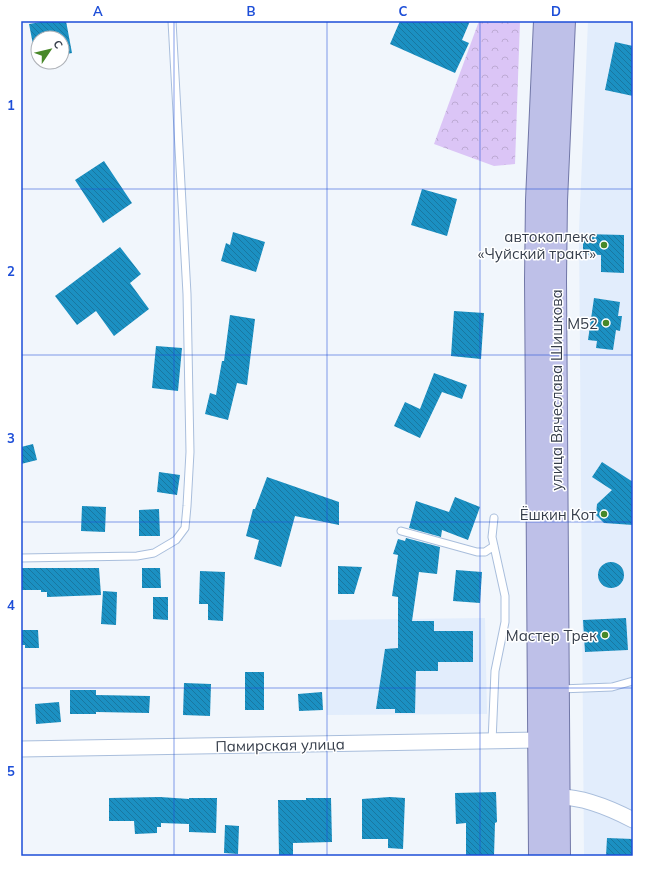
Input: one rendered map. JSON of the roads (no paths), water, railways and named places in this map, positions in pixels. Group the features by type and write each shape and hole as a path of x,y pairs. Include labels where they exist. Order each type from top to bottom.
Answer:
{"main road":[{"name":"улица Вячеслава Шишкова","path":"545,21 547,201 558,689 559,856"},
{"name":"улица Вячеслава Шишкова","path":"540,856 536,288 547,201 564,21"}],"street":[{"name":"Памирская улица","path":"21,749 539,740"},
{"path":"559,797 572,797 615,811 633,820"}],"lane":[{"path":"21,558 137,556 154,553 176,540 185,528 190,452 187,294 172,21"},
{"path":"492,742 495,672 505,622 506,596 494,546 492,530 494,518"},
{"path":"401,531 477,552 485,552 494,546"},
{"path":"558,689 612,687 633,681"}],"place":[{"name":"автокоплекс «Чуйский тракт»","path":"604,245"},
{"name":"М52","path":"606,323"},
{"name":"Ёшкин Кот","path":"604,514"},
{"name":"Мастер Трек","path":"605,635"}]}
